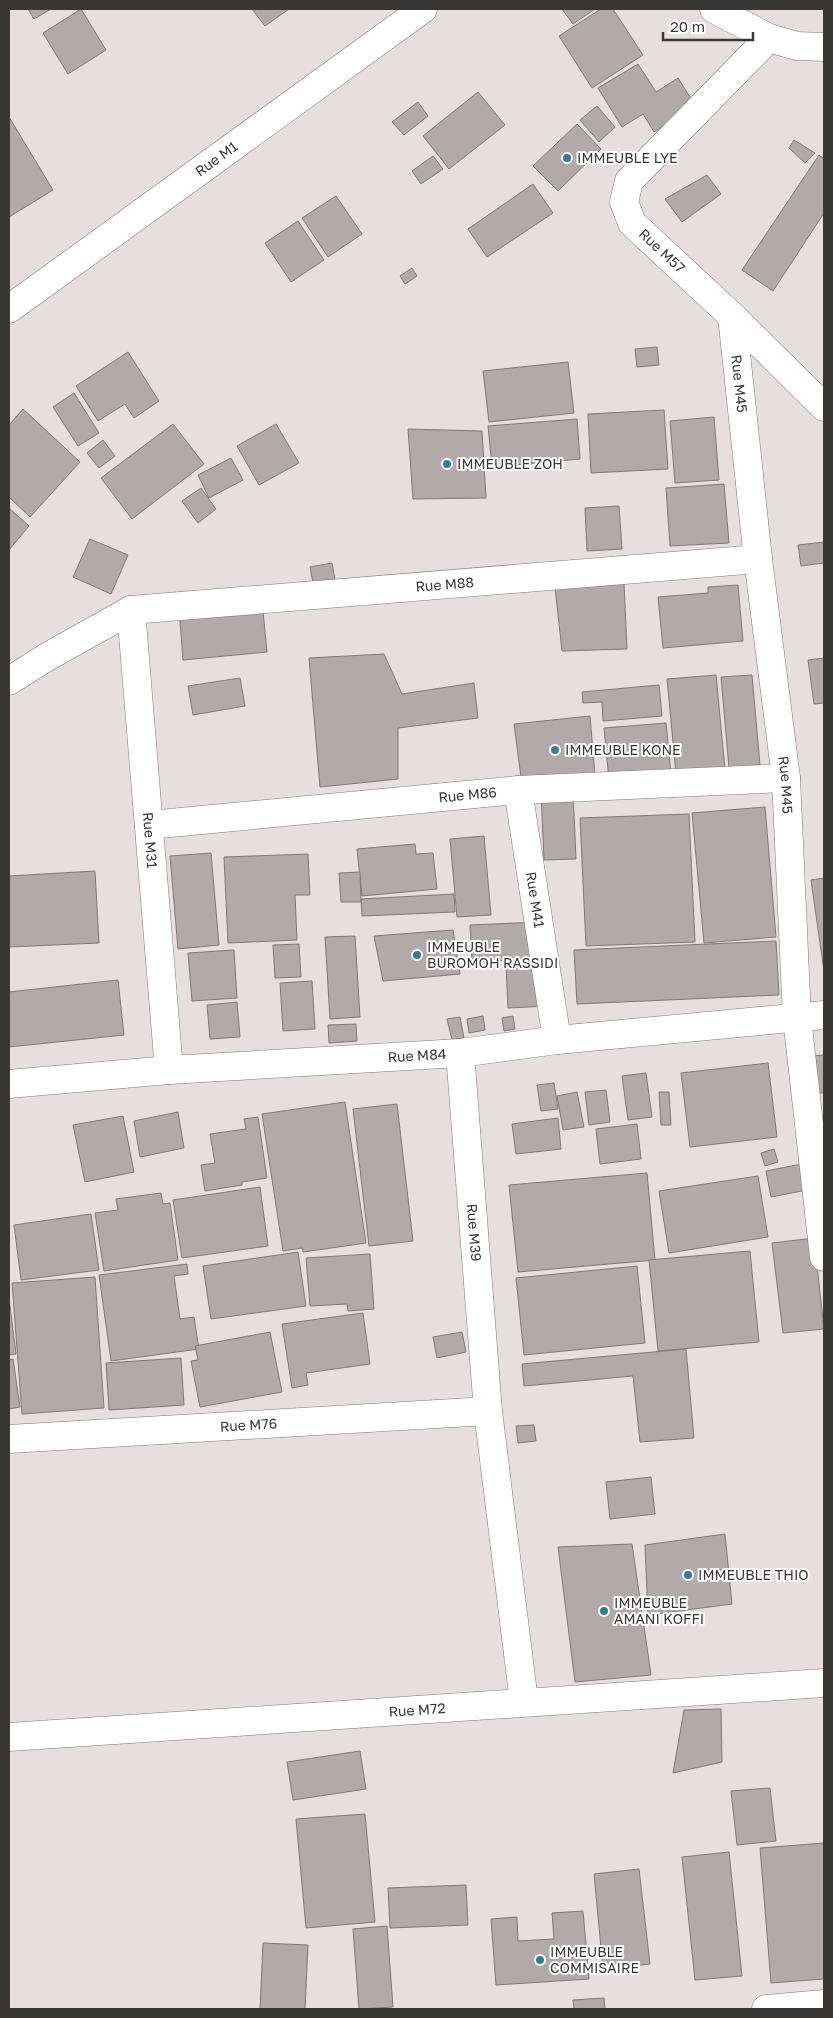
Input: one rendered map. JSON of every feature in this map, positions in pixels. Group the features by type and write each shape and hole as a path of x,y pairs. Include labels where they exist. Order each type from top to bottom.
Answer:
{"street":[{"name":"Rue M1","path":"9,309 424,9"},
{"path":"714,9 769,38 797,46 824,47"},
{"name":"Rue M57","path":"769,38 629,181 624,202 632,224 732,316 824,408"},
{"name":"Rue M45","path":"732,316 758,559 786,778 796,1018 824,1257"},
{"name":"Rue M88","path":"131,610 758,559"},
{"path":"9,681 46,657 131,610"},
{"name":"Rue M31","path":"131,610 169,1070"},
{"name":"Rue M86","path":"149,825 518,790 786,778"},
{"name":"Rue M41","path":"518,790 557,1040"},
{"name":"Rue M84","path":"9,1084 169,1070 460,1053 557,1040 824,1016"},
{"name":"Rue M39","path":"460,1053 488,1411 524,1702"},
{"name":"Rue M76","path":"9,1439 488,1411"},
{"name":"Rue M72","path":"9,1737 824,1683"},
{"path":"766,2009 824,2004"}],"building":[{"path":"28,9 51,9 34,19"},
{"path":"81,9 106,50 68,74 43,33"},
{"path":"252,9 289,9 265,26"},
{"path":"562,9 595,9 573,24"},
{"path":"601,9 613,9 643,55 592,88 559,36"},
{"path":"638,64 656,92 678,78 695,105 654,132 643,114 622,127 598,88"},
{"path":"478,92 505,125 449,169 423,136"},
{"path":"418,102 428,116 404,135 392,122"},
{"path":"597,106 615,127 599,142 580,120"},
{"path":"9,117 53,190 9,217"},
{"name":"IMMEUBLE LYE","path":"577,124 601,149 558,191 533,166"},
{"path":"794,140 815,153 805,163 789,148"},
{"path":"819,155 824,159 824,213 773,291 742,270"},
{"path":"433,156 443,169 421,184 412,171"},
{"path":"707,175 721,194 682,222 665,199"},
{"path":"533,184 553,213 487,257 468,229"},
{"path":"336,196 362,234 328,257 302,218"},
{"path":"298,221 324,260 291,282 265,243"},
{"path":"412,268 417,276 405,284 400,276"},
{"path":"657,347 659,365 637,367 635,349"},
{"path":"128,352 159,401 134,418 125,404 98,421 76,386"},
{"path":"568,362 574,413 489,422 483,371"},
{"path":"74,393 99,433 78,446 53,407"},
{"path":"23,409 80,462 30,517 9,497 9,425"},
{"path":"664,410 668,469 591,473 588,414"},
{"path":"714,417 719,480 675,483 670,421"},
{"path":"577,419 580,459 492,467 488,426"},
{"path":"173,424 204,464 132,519 101,478"},
{"path":"276,424 299,463 259,485 237,446"},
{"name":"IMMEUBLE ZOH","path":"408,429 482,431 486,498 413,499"},
{"path":"103,440 115,456 99,468 87,453"},
{"path":"231,458 243,480 209,498 198,475"},
{"path":"724,484 729,543 670,546 666,488"},
{"path":"201,488 216,509 198,523 182,501"},
{"path":"619,506 622,549 587,551 585,508"},
{"path":"9,508 29,526 9,550"},
{"path":"90,539 128,555 111,594 73,577"},
{"path":"824,542 824,563 801,566 798,545"},
{"path":"332,563 336,585 314,588 310,567"},
{"path":"624,583 627,649 562,651 555,587"},
{"path":"738,585 743,641 663,648 658,597 708,593 708,587"},
{"path":"262,601 267,652 183,660 179,608"},
{"path":"384,654 402,694 474,683 478,718 398,728 398,779 320,787 309,658"},
{"path":"824,658 824,703 814,704 808,660"},
{"path":"716,675 725,769 676,774 667,679"},
{"path":"752,675 760,765 729,768 721,677"},
{"path":"240,678 245,706 193,715 188,686"},
{"path":"659,685 662,716 603,721 602,702 583,703 582,692"},
{"name":"IMMEUBLE KONE","path":"590,716 595,776 521,777 514,724"},
{"path":"666,723 671,774 609,780 604,728"},
{"path":"573,790 576,859 544,860 541,791"},
{"path":"765,807 776,937 704,943 692,813"},
{"path":"689,814 695,942 586,946 580,818"},
{"path":"484,836 491,915 457,917 450,839"},
{"path":"415,844 416,854 433,853 437,889 362,896 357,849"},
{"path":"211,853 219,945 178,949 170,856"},
{"path":"308,854 310,895 295,895 297,940 228,943 224,857"},
{"path":"95,871 99,943 9,947 9,876"},
{"path":"360,872 361,902 341,902 339,873"},
{"path":"824,878 824,971 811,880"},
{"path":"454,894 455,912 362,916 361,899"},
{"path":"538,922 540,959 472,962 470,925"},
{"name":"IMMEUBLE BUROMOH RASSIDI","path":"453,930 460,974 383,981 374,936"},
{"path":"355,936 360,1017 330,1019 325,937"},
{"path":"776,941 779,995 577,1004 574,950"},
{"path":"299,944 301,977 275,978 273,945"},
{"path":"234,950 237,998 192,1001 188,953"},
{"path":"545,963 548,1006 508,1008 506,965"},
{"path":"118,980 124,1035 9,1047 9,992"},
{"path":"312,981 315,1029 283,1031 280,983"},
{"path":"237,1002 240,1037 210,1039 207,1005"},
{"path":"483,1016 485,1030 469,1033 467,1019"},
{"path":"513,1016 515,1029 504,1031 502,1018"},
{"path":"460,1017 464,1038 452,1040 447,1019"},
{"path":"356,1024 357,1041 329,1043 328,1025"},
{"path":"824,1055 824,1093 816,1093 812,1056"},
{"path":"768,1063 777,1137 690,1147 681,1073"},
{"path":"646,1073 652,1117 628,1120 622,1076"},
{"path":"554,1083 558,1109 541,1111 537,1085"},
{"path":"606,1090 610,1122 589,1125 585,1092"},
{"path":"577,1092 584,1127 563,1130 557,1096"},
{"path":"659,1092 669,1092 671,1125 661,1125"},
{"path":"345,1102 366,1243 303,1252 302,1248 283,1251 262,1114"},
{"path":"397,1104 413,1241 369,1246 353,1109"},
{"path":"178,1112 184,1148 140,1157 134,1121"},
{"path":"123,1116 134,1172 85,1182 73,1125"},
{"path":"258,1117 267,1178 242,1182 242,1185 205,1191 201,1165 215,1163 210,1134 246,1129 244,1119"},
{"path":"558,1118 561,1149 516,1154 512,1124"},
{"path":"637,1124 641,1159 600,1164 596,1129"},
{"path":"774,1149 778,1162 765,1166 761,1153"},
{"path":"802,1164 807,1190 771,1197 766,1171"},
{"path":"647,1173 655,1260 518,1272 509,1185"},
{"path":"758,1176 768,1237 669,1253 659,1191"},
{"path":"260,1187 268,1246 182,1258 173,1200"},
{"path":"161,1193 163,1204 170,1203 178,1260 104,1271 95,1213 118,1210 116,1199"},
{"path":"91,1214 99,1270 21,1280 14,1225"},
{"path":"814,1238 824,1329 783,1333 772,1243"},
{"path":"750,1251 759,1342 658,1351 649,1260"},
{"path":"298,1252 306,1306 211,1319 203,1266"},
{"path":"370,1254 374,1309 348,1311 347,1304 310,1306 306,1258"},
{"path":"187,1264 188,1274 174,1276 180,1319 194,1317 199,1349 111,1361 99,1275"},
{"path":"637,1266 645,1343 524,1355 516,1278"},
{"path":"95,1277 104,1408 22,1414 12,1283"},
{"path":"9,1298 16,1354 9,1355"},
{"path":"363,1313 370,1364 306,1373 308,1385 292,1388 282,1324"},
{"path":"270,1332 282,1392 200,1407 191,1361 198,1360 195,1346"},
{"path":"462,1332 466,1352 437,1358 433,1337"},
{"path":"686,1349 694,1438 640,1442 633,1376 524,1386 522,1364"},
{"path":"181,1358 184,1405 109,1410 106,1363"},
{"path":"13,1359 20,1407 9,1409 9,1360"},
{"path":"534,1425 536,1441 518,1443 516,1426"},
{"path":"651,1477 655,1514 610,1519 606,1482"},
{"name":"IMMEUBLE THIO","path":"725,1534 732,1604 648,1615 645,1545"},
{"name":"IMMEUBLE AMANI KOFFI","path":"632,1544 651,1675 575,1682 558,1547"},
{"path":"721,1709 722,1762 673,1773 684,1710"},
{"path":"360,1751 366,1789 293,1800 287,1762"},
{"path":"770,1788 776,1841 737,1845 731,1791"},
{"path":"365,1814 375,1922 306,1928 296,1819"},
{"path":"824,1843 824,1979 771,1983 760,1848"},
{"path":"729,1852 742,1976 695,1980 682,1857"},
{"path":"639,1869 650,1964 603,1969 594,1874"},
{"path":"466,1885 468,1925 390,1928 388,1888"},
{"name":"IMMEUBLE COMMISAIRE","path":"583,1911 589,1979 496,1985 491,1919 517,1917 518,1941 554,1939 552,1913"},
{"path":"387,1926 393,2007 359,2009 353,1929"},
{"path":"263,1943 308,1945 305,2009 260,2009"},
{"path":"604,1998 605,2009 574,2009 573,2000"}],"place":[{"name":"IMMEUBLE LYE","path":"567,158"},
{"name":"IMMEUBLE ZOH","path":"447,464"},
{"name":"IMMEUBLE KONE","path":"555,750"},
{"name":"IMMEUBLE BUROMOH RASSIDI","path":"417,955"},
{"name":"IMMEUBLE THIO","path":"688,1575"},
{"name":"IMMEUBLE AMANI KOFFI","path":"604,1611"},
{"name":"IMMEUBLE COMMISAIRE","path":"540,1960"}]}
